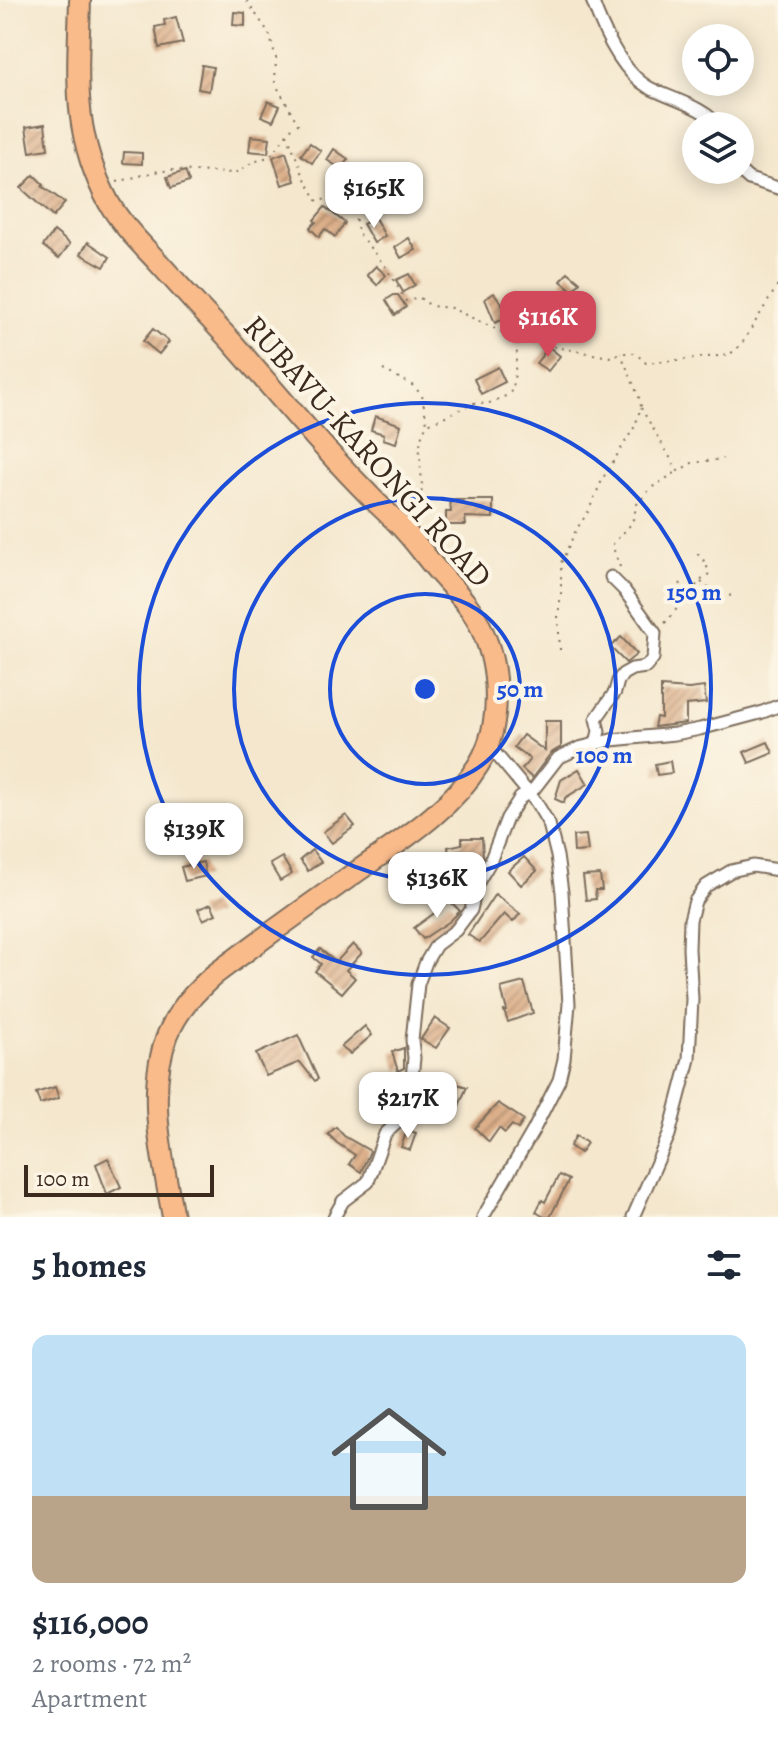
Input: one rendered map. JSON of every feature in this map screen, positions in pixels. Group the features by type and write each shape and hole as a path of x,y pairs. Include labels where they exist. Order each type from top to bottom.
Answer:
{"highway":[{"name":"RUBAVU-KARONGI ROAD","path":"80,0 78,105 91,162 111,206 135,238 329,454 403,528 461,596 484,632 495,679 496,704 487,749 468,780 452,798 400,841 214,975 193,994 179,1013 168,1034 162,1057 156,1110 173,1217"}],"street":[{"path":"592,0 619,58 635,76 648,87 702,112"},
{"path":"754,181 778,188"},
{"path":"596,743 599,731 596,719 615,692 618,681 632,669 646,667 653,658 655,633 611,577"},
{"path":"334,1217 343,1201 368,1182 385,1134 401,1119 412,1078 412,1040 418,984 426,962 436,945 456,930 471,910 477,884 490,862 507,818 520,798 534,789 558,758 579,748 624,738 688,731 778,706"},
{"path":"483,1217 559,1080 569,1004 562,892 549,824 529,793 495,753 487,749"},
{"path":"633,1217 669,1135 689,1059 692,999 690,920 695,901 706,886 731,871 753,866 778,870"}],"path":[{"path":"101,186 172,170 240,172 270,155 298,124 275,83 276,58 269,33 246,0"},
{"path":"287,134 318,202 353,188 358,233 385,266 406,301 420,298 431,306 451,308 519,340 600,356 635,353 646,363 729,355 741,345 778,285"},
{"path":"403,528 421,500 422,430 428,424 474,403 487,404 510,393 519,340"},
{"path":"621,353 641,407 678,471"},
{"path":"383,370 411,384 422,395 428,424"},
{"path":"560,650 561,563 603,478 635,426 641,407"},
{"path":"611,577 621,571 612,545 632,523 637,504 651,488 692,463 723,459"},
{"path":"655,633 709,574 706,563 695,551"},
{"path":"700,581 718,594 733,596"},
{"path":"680,583 689,597"}],"building":[{"path":"234,12 245,13 245,26 233,25"},
{"path":"176,17 183,43 159,48 155,27 165,25 164,20"},
{"path":"202,65 213,67 209,91 198,89"},
{"path":"268,101 280,106 273,121 261,116"},
{"path":"45,124 48,149 30,152 26,127"},
{"path":"251,136 270,138 268,153 249,151"},
{"path":"310,143 321,151 312,163 301,155"},
{"path":"334,149 348,159 341,169 327,160"},
{"path":"124,152 142,153 142,164 123,163"},
{"path":"286,152 295,181 282,185 273,157"},
{"path":"185,171 189,182 171,188 167,177"},
{"path":"34,175 42,186 65,203 53,217 21,188"},
{"path":"325,207 345,223 335,237 325,229 319,237 310,228"},
{"path":"375,218 385,236 374,243 363,224"},
{"path":"54,231 70,244 59,258 43,246"},
{"path":"409,238 416,250 401,258 395,247"},
{"path":"88,242 110,257 104,267 81,254"},
{"path":"376,266 386,275 377,285 367,275"},
{"path":"568,272 580,282 573,291 561,281"},
{"path":"409,274 415,285 403,292 396,280"},
{"path":"494,293 508,317 495,323 485,299"},
{"path":"398,295 406,307 395,315 386,300"},
{"path":"153,329 169,342 159,354 143,341"},
{"path":"549,347 560,356 548,371 536,363"},
{"path":"498,367 505,382 481,394 474,379"},
{"path":"375,416 401,425 396,443 383,439 384,434 371,430"},
{"path":"450,500 493,500 493,518 465,517 466,525 446,525 446,512 451,512"},
{"path":"621,637 637,654 626,663 610,647"},
{"path":"661,687 704,687 706,703 686,705 686,723 654,727 656,717 661,718"},
{"path":"545,721 561,721 561,747 551,753 532,778 522,769 530,759 514,747 523,735 545,751"},
{"path":"768,742 773,753 749,763 744,752"},
{"path":"670,761 672,773 657,775 655,764"},
{"path":"579,769 588,784 565,798 564,803 555,799 561,780"},
{"path":"346,815 355,826 332,843 323,832"},
{"path":"586,835 588,851 574,852 573,836"},
{"path":"462,838 482,838 483,858 480,863 450,863 448,847 462,844"},
{"path":"312,850 321,862 308,871 300,860"},
{"path":"282,857 292,874 280,881 270,864"},
{"path":"524,857 537,871 521,885 508,871"},
{"path":"203,862 206,876 185,881 181,867"},
{"path":"600,875 602,890 595,890 596,899 586,900 583,876"},
{"path":"495,894 520,914 513,922 504,914 480,942 468,935"},
{"path":"449,900 460,911 423,939 414,928"},
{"path":"211,904 216,914 203,920 198,909"},
{"path":"353,944 362,953 346,970 355,978 342,993 315,971 321,964 313,957 320,949 336,962"},
{"path":"524,982 533,1013 508,1022 501,988"},
{"path":"435,1018 450,1028 436,1048 421,1039"},
{"path":"365,1026 372,1035 350,1054 341,1047"},
{"path":"298,1035 318,1079 315,1081 300,1062 266,1076 256,1054"},
{"path":"404,1048 404,1068 398,1071 392,1052"},
{"path":"421,1075 432,1078 428,1105 414,1103"},
{"path":"454,1083 467,1087 454,1117 443,1113"},
{"path":"55,1087 59,1098 40,1104 36,1093"},
{"path":"385,1097 395,1107 378,1123 368,1113"},
{"path":"498,1103 524,1120 518,1129 512,1125 505,1133 499,1128 489,1142 475,1128"},
{"path":"336,1127 344,1136 370,1151 361,1172 349,1164 355,1155 328,1134"},
{"path":"407,1130 416,1133 410,1150 401,1147"},
{"path":"576,1136 587,1143 580,1153 570,1146"},
{"path":"108,1158 121,1187 107,1194 96,1164"},
{"path":"559,1175 569,1180 550,1217 544,1217 536,1212"}]}
